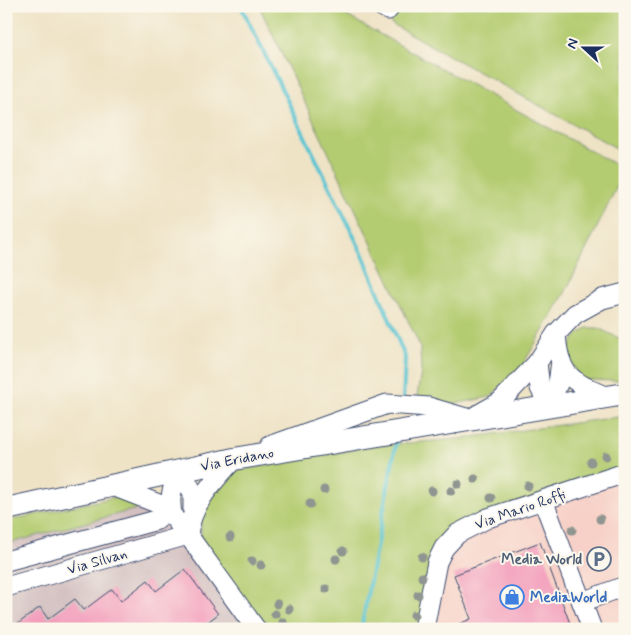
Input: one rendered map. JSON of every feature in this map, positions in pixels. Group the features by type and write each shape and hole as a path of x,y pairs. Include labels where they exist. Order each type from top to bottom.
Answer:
{"main road":[{"name":"Via Eridano","path":"6,509 234,459 616,396"}],"street":[{"path":"381,6 388,10 390,6"},
{"name":"Via Eridano","path":"470,419 500,402 537,363 556,334 575,314 602,299 625,293"},
{"name":"Via Eridano","path":"556,334 557,350 572,380 616,396"},
{"name":"Via Eridano","path":"549,406 558,384 561,361"},
{"path":"537,363 540,388 549,406"},
{"path":"188,535 193,514 202,496 234,459 388,404 429,407 470,419"},
{"path":"181,470 193,493 193,514"},
{"path":"165,519 171,492 181,470"},
{"name":"Via Mario Roffi","path":"424,629 437,562 452,538 477,522 625,473"},
{"path":"109,485 164,506 165,519"},
{"path":"543,500 592,629"},
{"path":"6,561 165,519 188,535 256,629"},
{"name":"Via Silvan","path":"6,587 188,535"},
{"path":"38,552 45,576"},
{"path":"582,602 625,586"}],"shaded area":[{"path":"625,467 625,629 419,629 436,551"},
{"path":"155,504 199,526 206,550 267,629 6,629 6,544"}],"green space":[{"path":"259,6 329,6 625,170 565,293 522,366 490,397 449,405 417,396 421,372 420,346"},
{"path":"399,6 625,6 625,153 390,23"},
{"path":"587,328 598,328 625,341 625,381 581,380 568,357 573,340"},
{"path":"625,416 625,467 456,529 419,629 267,629 206,550 201,538 201,514 227,475 240,470 372,446 458,439"},
{"path":"124,495 155,504 6,544 6,521"}],"building":[{"name":"MediaWorld","path":"540,542 572,629 456,629 454,626 471,619 454,575"},
{"path":"185,569 218,614 199,629 11,629 40,607 48,619 75,599 84,610 112,589 121,601 148,580 156,591"},
{"path":"6,622 11,629 6,629"}],"waterway":[{"path":"241,6 363,255 405,357 403,400"},
{"path":"361,629 397,438"}],"place":[{"name":"Media World","path":"599,559"},
{"name":"MediaWorld","path":"512,597"}]}
